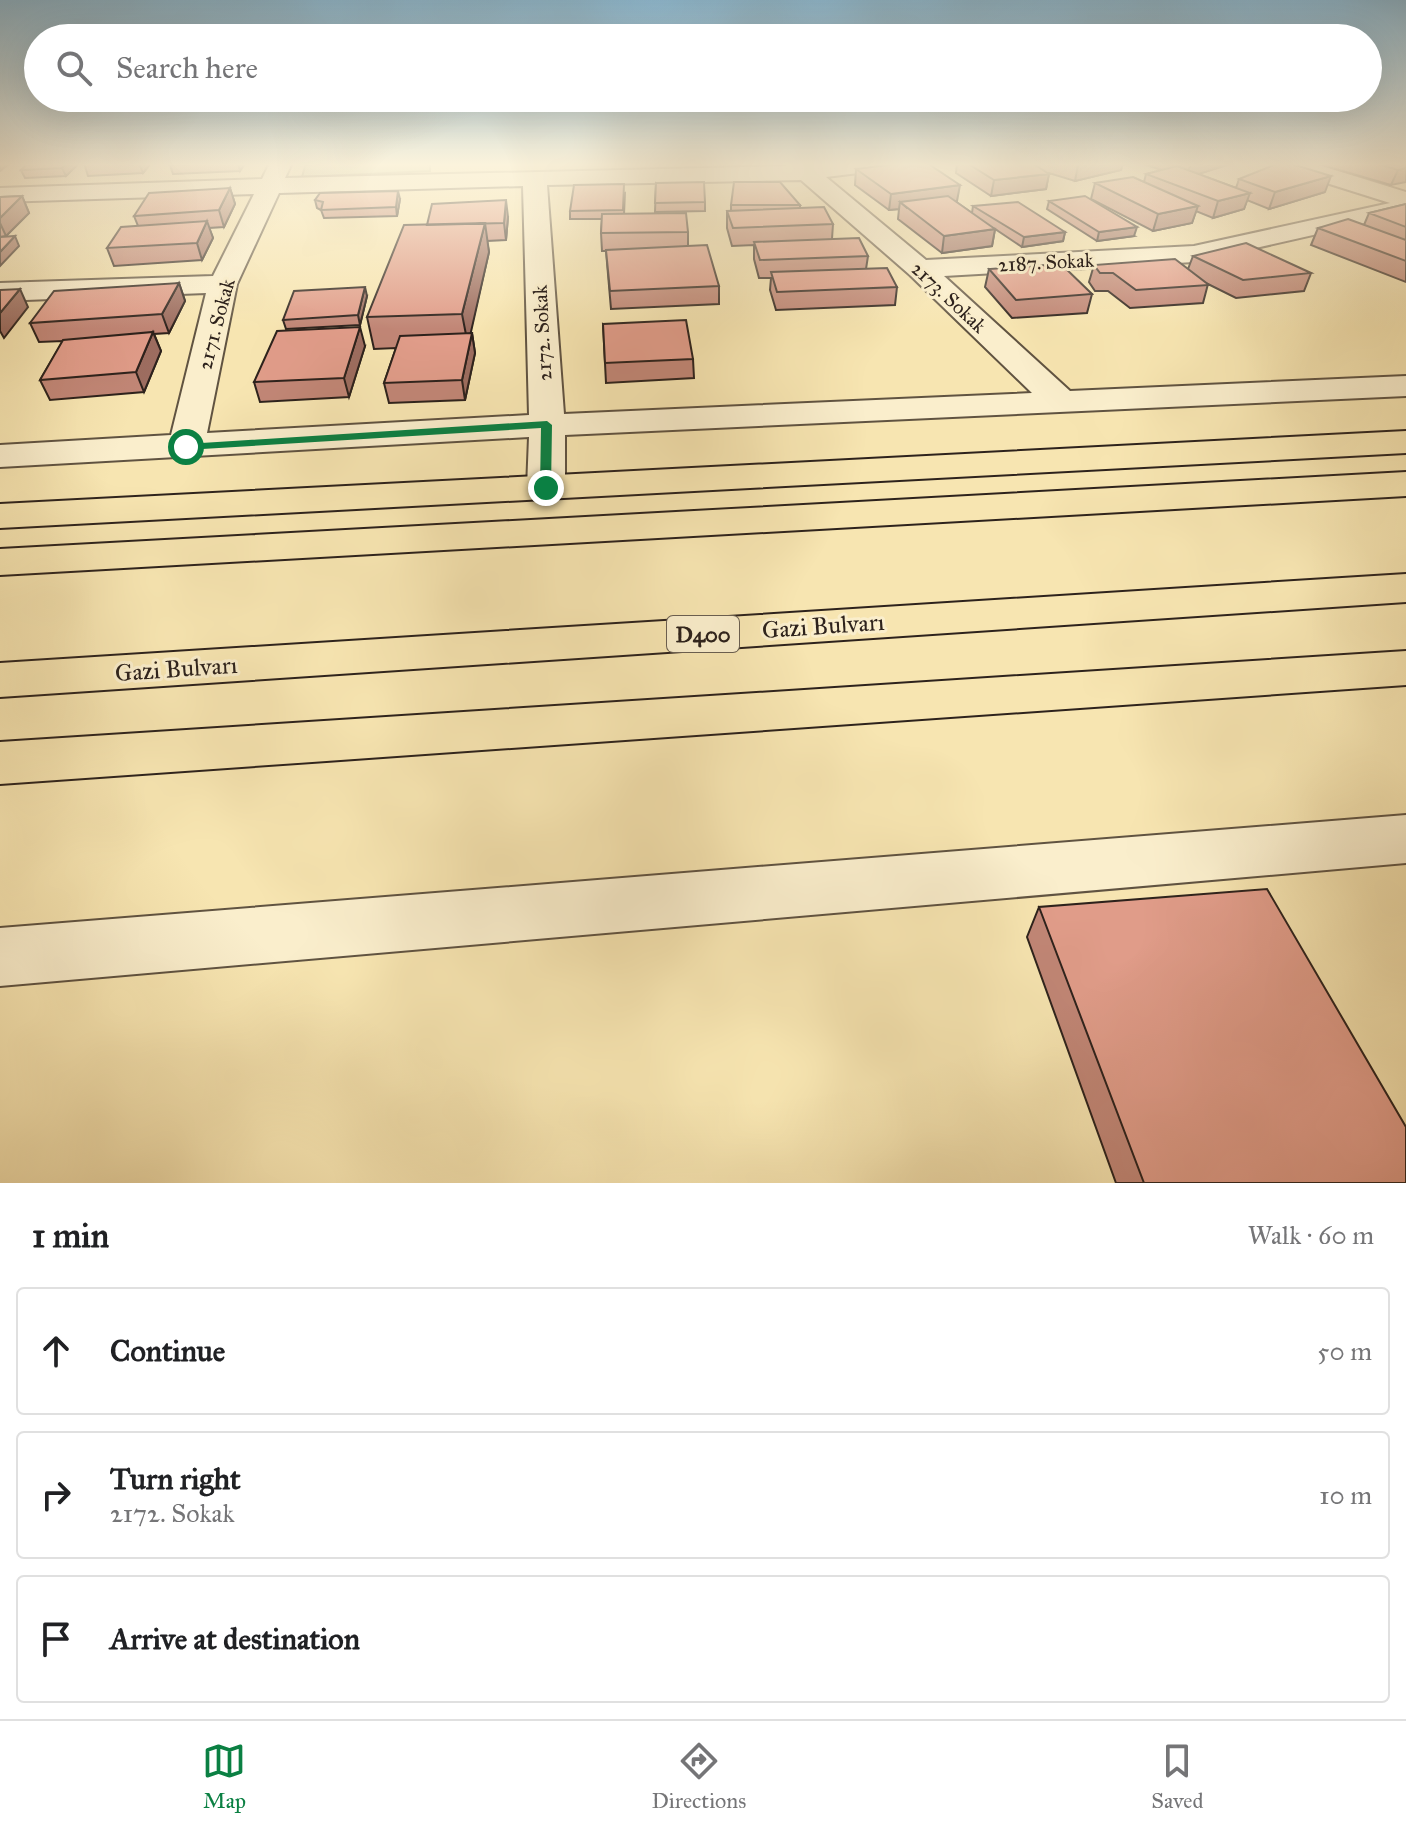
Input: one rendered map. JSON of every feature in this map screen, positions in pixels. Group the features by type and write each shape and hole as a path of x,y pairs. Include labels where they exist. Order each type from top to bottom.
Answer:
{"highway":[{"path":"0,516 1406,442"},
{"path":"0,562 1406,484"},
{"name":"Gazi Bulvarı","path":"0,680 1406,588"},
{"path":"0,763 1406,668"}],"street":[{"name":"2171. Sokak","path":"186,447 223,284 256,218"},
{"name":"2172. Sokak","path":"537,218 547,425 546,488"},
{"name":"2173. Sokak","path":"860,218 920,269 1063,403"},
{"name":"2187. Sokak","path":"920,269 1194,254 1355,218"},
{"path":"0,292 223,284"},
{"path":"0,456 547,425 1406,386"},
{"path":"0,957 1406,839"}],"building":[{"path":"429,218 504,218 504,223 427,225"},
{"path":"602,218 687,218 688,232 601,233"},
{"path":"730,218 830,218 833,224 733,228"},
{"path":"921,218 980,218 995,229 944,236"},
{"path":"993,218 1043,218 1065,232 1024,237"},
{"path":"1077,218 1122,218 1137,227 1099,232"},
{"path":"1383,218 1406,218 1406,227"},
{"path":"1348,219 1406,240 1406,261 1318,228"},
{"path":"207,221 197,243 107,248 121,227"},
{"path":"485,223 462,314 367,317 404,225"},
{"path":"15,236 0,252 0,237"},
{"path":"859,238 868,256 760,260 754,242"},
{"path":"1246,243 1311,273 1243,280 1193,256"},
{"path":"707,245 719,286 610,291 606,250"},
{"path":"1175,259 1209,285 1136,290 1113,273 1100,273 1094,265"},
{"path":"1061,264 1092,294 1016,300 989,269"},
{"path":"887,268 897,287 777,292 771,272"},
{"path":"179,283 162,314 30,323 54,291"},
{"path":"365,287 358,315 283,320 294,291"},
{"path":"20,289 0,313 0,290"},
{"path":"686,320 693,359 605,363 603,324"},
{"path":"360,327 344,378 254,382 277,331"},
{"path":"153,332 136,372 40,380 63,340"},
{"path":"472,333 462,380 384,383 400,336"},
{"path":"1267,889 1406,1127 1406,1183 1144,1183 1039,907"}],"route":[{"path":"186,447 547,425 546,488"}]}
